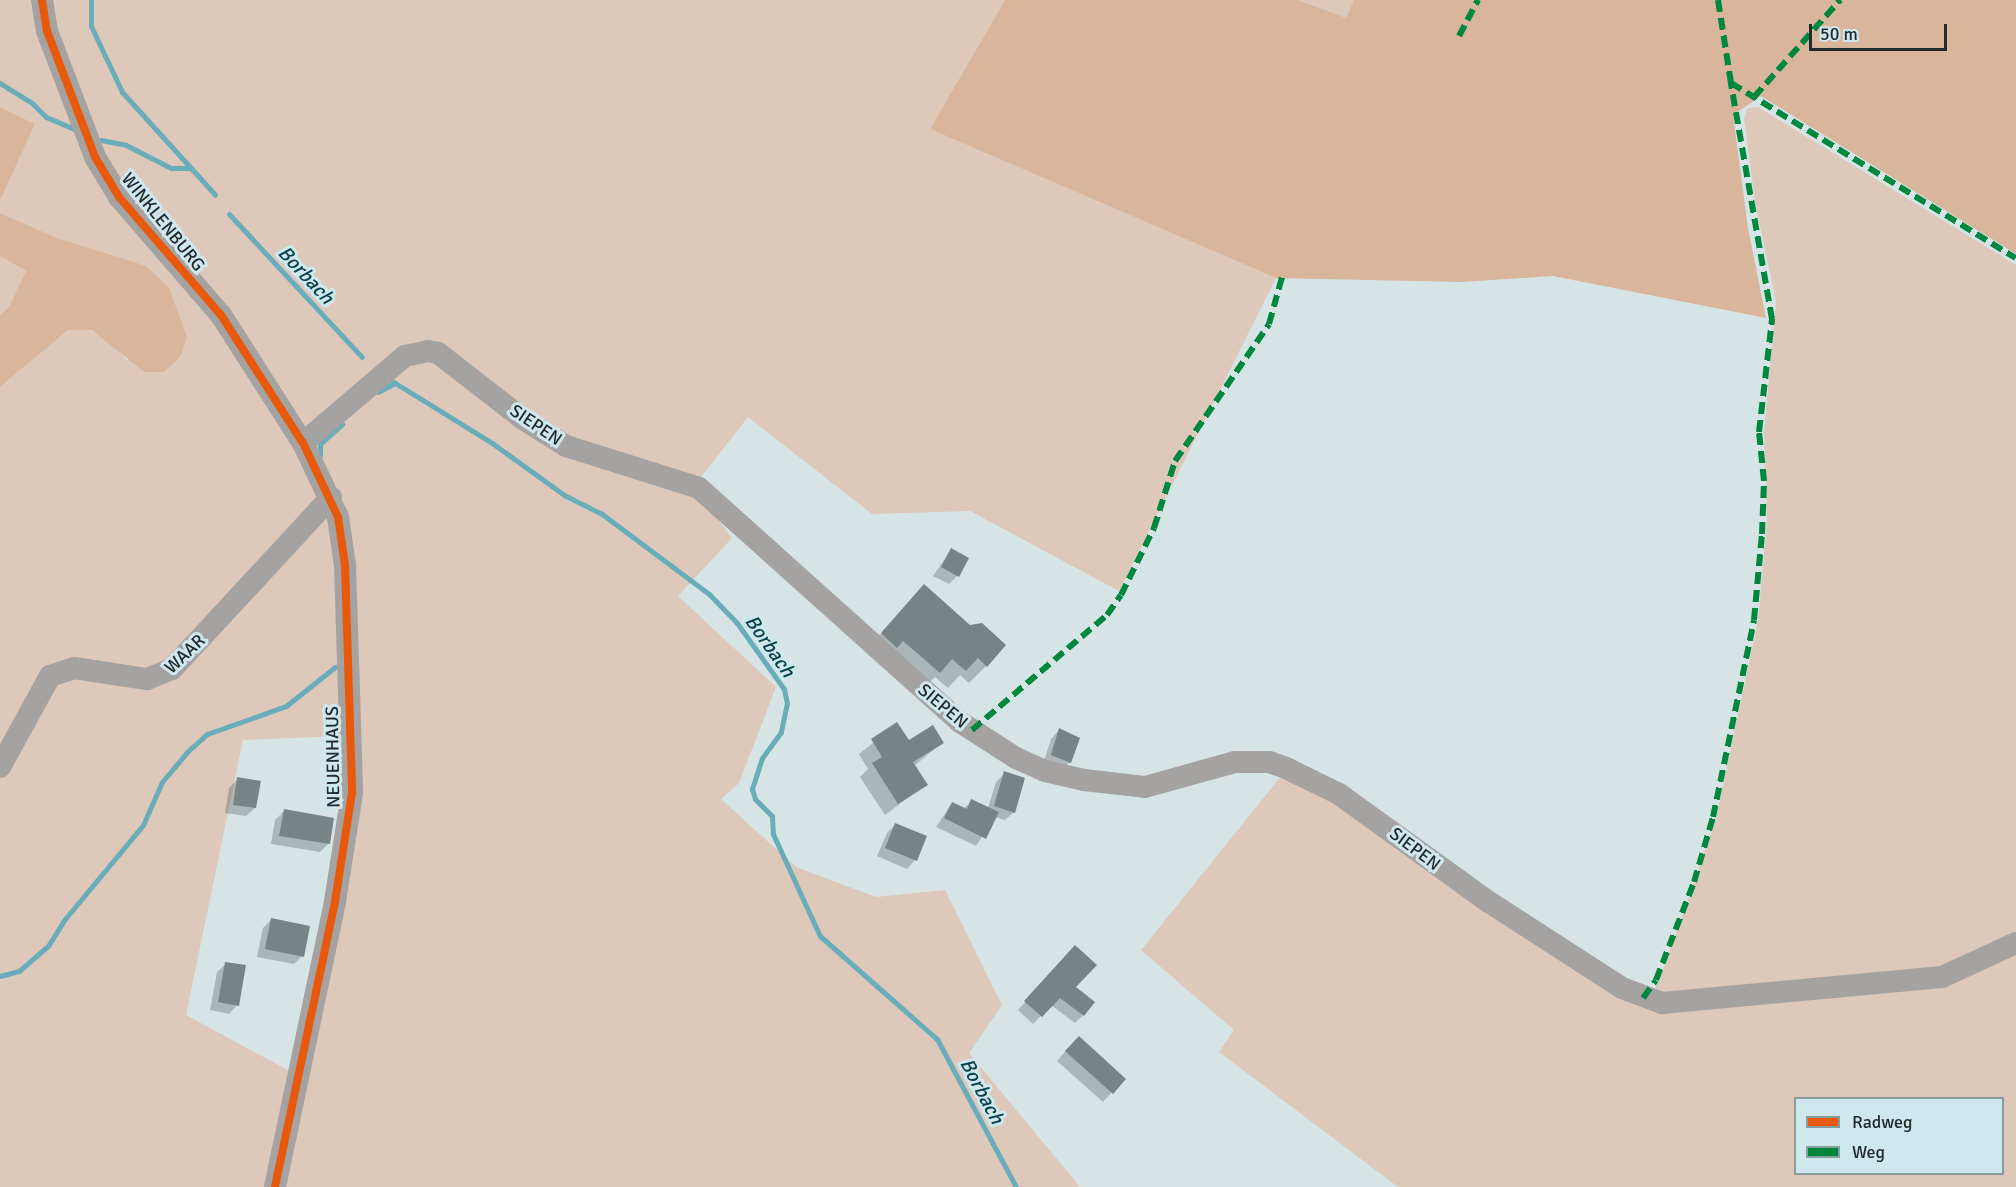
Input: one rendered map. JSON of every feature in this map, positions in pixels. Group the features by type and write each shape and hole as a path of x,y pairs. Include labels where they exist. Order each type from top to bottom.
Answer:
{"street":[{"name":"WINKLENBURG","path":"42,0 47,31 95,157 114,189 221,315 303,443"},
{"name":"SIEPEN","path":"303,443 405,356 428,351 438,353 523,419 566,446 699,488 960,722 1016,758 1039,769 1084,780 1145,787 1235,762 1269,762 1286,768 1339,794 1527,928 1643,998 1662,1004 1693,1004 1912,981 1965,970 2016,943"},
{"name":"NEUENHAUS","path":"275,1187 335,902 352,793 345,565 331,497 303,443"},
{"name":"WAAR","path":"0,766 50,676 74,668 135,678 160,676 197,645 331,497"}],"shaded area":[{"path":"0,0 37,0 86,145 220,320 328,497 159,671 74,664 0,756 0,387 68,330 91,330 110,342 128,361 146,267 57,238 0,213 0,201 35,124 0,107"},
{"path":"47,0 1005,0 930,129 1276,278 1119,591 970,511 872,514 748,417 697,482 566,443 429,346 304,439 121,195"},
{"path":"1005,0 1298,0 1346,18 1354,0 2016,0 2016,254 1761,96 1733,115 1748,228 1766,318 1553,276 1461,282 1276,278 930,129"},
{"path":"1298,0 1354,0 1346,19"},
{"path":"0,107 35,124 0,201"},
{"path":"1758,107 2016,265 2016,939 1964,967 1649,997 1659,982 1716,819 1758,621 1767,520 1764,433 1776,302 1755,202 1744,118 1748,108"},
{"path":"0,213 57,238 146,266 169,288 187,337 180,357 164,372 144,372 92,330 68,330 0,387 0,315 9,307 26,271 0,256"},
{"path":"0,256 26,271 9,308 0,315"},
{"path":"427,356 520,423 693,487 732,538 678,596 776,687 739,783 721,799 796,867 876,897 945,890 1002,1005 969,1053 1080,1187 279,1187 338,903 349,566 307,444 368,391"},
{"path":"330,501 335,516 345,736 243,740 186,1015 295,1074 270,1187 0,1187 0,775 59,675 148,683"},
{"path":"1286,770 1641,1000 1911,983 2016,947 2016,1187 1398,1187 1219,1052 1234,1030 1141,950"}],"building":[{"path":"951,548 969,558 959,577 941,567"},
{"path":"924,584 970,625 982,623 1006,645 987,667 978,658 966,671 952,659 940,673 903,641 897,648 881,633"},
{"path":"897,722 909,740 933,725 944,743 913,762 928,785 898,804 872,763 882,757 871,739"},
{"path":"1059,728 1080,738 1071,763 1051,755"},
{"path":"1004,771 1025,778 1015,813 994,806"},
{"path":"237,777 261,781 256,808 233,805"},
{"path":"971,799 999,812 986,839 944,818 952,802 967,809"},
{"path":"284,809 334,818 330,844 279,836"},
{"path":"895,823 927,836 917,861 885,848"},
{"path":"271,918 310,926 304,957 265,949"},
{"path":"1075,945 1097,965 1076,987 1095,1002 1084,1016 1060,998 1042,1017 1024,1001"},
{"path":"225,962 246,965 239,1006 218,1002"},
{"path":"1079,1036 1126,1079 1113,1094 1065,1051"}],"waterway":[{"path":"91,0 91,26 122,92 191,168"},
{"name":"Borbach","path":"0,83 33,104 46,117 76,130"},
{"name":"Borbach","path":"101,140 126,145 171,168 191,168 215,195"},
{"name":"Borbach","path":"229,214 362,357"},
{"name":"Borbach","path":"392,381 492,443 564,495 602,514 709,594 737,623 784,689 787,703 781,732 762,758 752,789 755,799 772,816 773,834 820,936 937,1039 1016,1187"},
{"path":"378,392 395,383"},
{"path":"320,455 320,444 342,424"},
{"path":"0,976 19,971 48,946 65,919 143,825 162,782 187,752 207,734 286,706 335,667"}],"marked path":[{"path":"1459,36 1478,0"},
{"path":"1718,0 1731,83 2016,258"},
{"path":"1754,97 1840,0"},
{"path":"1643,998 1656,980 1694,882 1713,817 1754,620 1762,534 1764,481 1759,432 1772,319 1731,83"},
{"path":"972,730 1107,615 1121,595 1154,528 1175,461 1269,324 1282,277"}],"cycle path":[{"path":"42,0 47,31 95,157 119,197 221,315 303,443 338,517 345,565 352,793 335,902 275,1187"}]}
